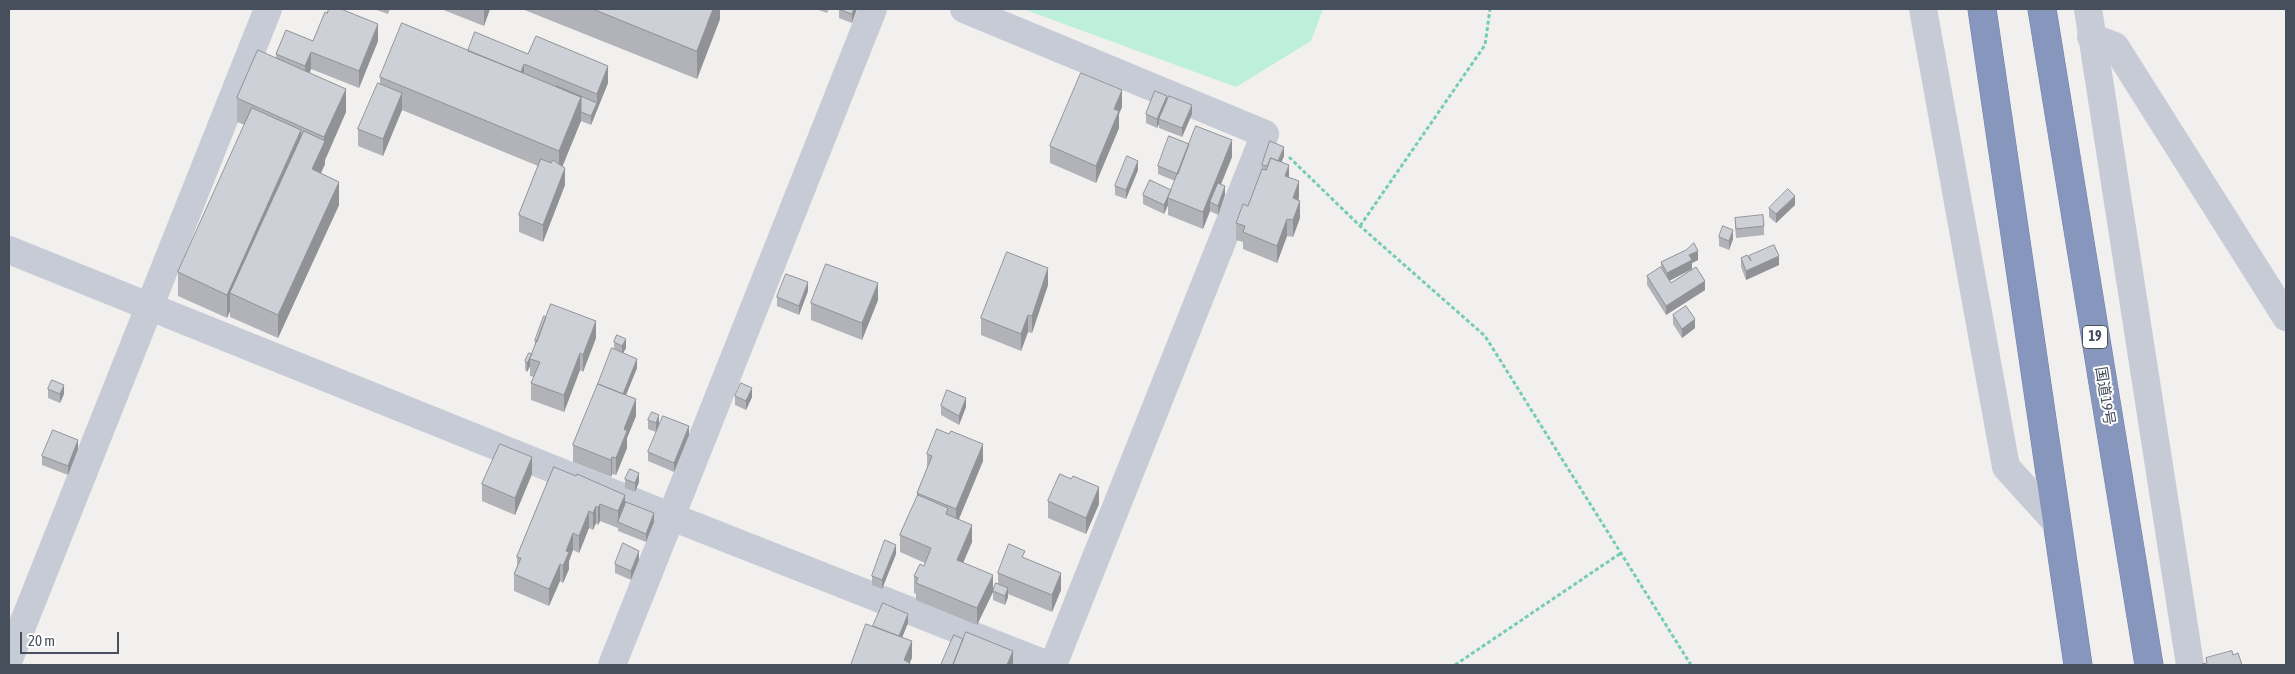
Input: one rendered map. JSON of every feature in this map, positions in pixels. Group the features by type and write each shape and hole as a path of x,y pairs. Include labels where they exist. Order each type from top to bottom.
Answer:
{"highway":[{"path":"1982,9 2055,521 2078,665"},
{"name":"国道19号","path":"2042,9 2149,665"}],"street":[{"path":"9,659 268,9"},
{"path":"612,665 873,9"},
{"path":"964,9 1265,134 1053,665"},
{"path":"1924,9 2006,467 2055,521"},
{"path":"2088,9 2190,665"},
{"path":"2091,37 2115,46 2286,317"},
{"path":"9,250 672,517 1048,665"}],"path":[{"path":"1360,226 1485,45 1490,9"},
{"path":"1265,134 1360,226 1485,336 1691,665"},
{"path":"1455,665 1621,554"}],"green space":[{"path":"1023,9 1323,9 1311,41 1236,87"}],"building":[{"path":"329,9 341,9 378,24 359,71 311,52 305,66 276,54 286,30 313,41 325,12 327,13"},
{"path":"593,9 713,9 697,51"},
{"path":"839,9 854,9 852,14"},
{"path":"402,23 581,97 559,151 380,77"},
{"path":"475,32 528,54 536,36 608,66 597,94 524,64 521,72 468,51"},
{"path":"258,50 346,89 324,137 237,98"},
{"path":"1081,73 1122,90 1114,109 1119,111 1096,166 1050,146"},
{"path":"378,83 402,93 383,139 358,129"},
{"path":"557,86 597,103 591,116 581,112 581,97"},
{"path":"1155,91 1167,96 1157,119 1146,114"},
{"path":"1169,96 1192,105 1182,128 1159,119"},
{"path":"252,108 301,130 227,295 178,272"},
{"path":"1196,126 1232,140 1203,212 1168,198"},
{"path":"304,131 325,141 312,169 339,182 278,315 230,293"},
{"path":"1169,136 1189,144 1178,174 1158,166"},
{"path":"1270,141 1284,147 1278,161 1271,158 1267,166 1262,165"},
{"path":"1127,156 1138,161 1126,190 1115,186"},
{"path":"1271,158 1289,165 1285,176 1299,181 1293,198 1300,201 1293,220 1287,219 1277,246 1243,232 1245,226 1236,223 1243,204 1248,206 1262,169 1266,170"},
{"path":"541,159 551,163 553,160 565,168 543,225 519,215"},
{"path":"1150,180 1171,190 1164,205 1143,195"},
{"path":"1218,183 1225,186 1218,206 1210,202"},
{"path":"1788,189 1795,196 1776,214 1769,208"},
{"path":"1763,215 1764,226 1736,229 1735,218"},
{"path":"1723,226 1733,230 1729,241 1719,237"},
{"path":"1694,243 1698,251 1689,255 1692,260 1667,273 1661,262 1686,250"},
{"path":"1774,245 1779,256 1746,271 1741,258 1747,255 1751,261 1749,256"},
{"path":"1007,252 1048,268 1032,316 1028,315 1021,334 981,318"},
{"path":"826,264 878,283 862,323 811,303"},
{"path":"1661,267 1671,283 1696,267 1705,281 1666,306 1647,276"},
{"path":"786,274 808,282 799,306 777,297"},
{"path":"551,304 596,321 583,355 580,353 564,395 531,383 540,362 530,359"},
{"path":"1686,306 1695,319 1682,329 1673,315"},
{"path":"544,316 546,317 537,342 535,341"},
{"path":"617,335 626,339 622,346 614,342"},
{"path":"612,348 637,359 623,394 598,384"},
{"path":"529,353 532,354 527,363 525,361"},
{"path":"52,380 64,385 60,394 48,389"},
{"path":"741,383 752,388 746,401 735,396"},
{"path":"598,384 636,399 624,429 627,431 616,458 612,457 611,460 573,445"},
{"path":"947,390 966,398 959,416 941,406"},
{"path":"652,412 659,415 656,423 648,420"},
{"path":"663,416 689,426 674,463 648,452"},
{"path":"937,429 949,434 951,431 983,444 956,509 917,493 932,456 927,454"},
{"path":"53,430 78,440 68,466 42,456"},
{"path":"500,444 532,457 515,498 482,484"},
{"path":"554,467 576,476 577,474 625,495 618,511 600,504 598,508 596,506 593,513 589,511 579,536 573,533 566,551 569,552 563,566 560,564 549,589 514,574 521,558 517,557"},
{"path":"630,469 639,473 635,483 625,479"},
{"path":"1060,474 1071,479 1073,476 1099,487 1086,518 1048,501"},
{"path":"918,495 948,508 946,514 972,525 957,560 993,575 977,608 916,583 918,578 914,576 920,564 924,566 931,548 900,535"},
{"path":"626,502 654,513 646,534 618,522"},
{"path":"885,540 896,545 882,580 872,576"},
{"path":"623,543 639,551 631,571 615,564"},
{"path":"1009,544 1025,551 1022,557 1061,573 1052,595 998,573"},
{"path":"996,583 1008,588 1005,596 993,591"},
{"path":"883,603 908,614 899,636 873,626"},
{"path":"866,624 912,641 904,660 910,663 909,665 851,665"},
{"path":"966,632 1013,651 1007,665 953,665"},
{"path":"954,635 963,639 953,665 941,665"},
{"path":"2232,651 2233,655 2238,653 2242,665 2202,665 2207,663 2206,658"}]}
